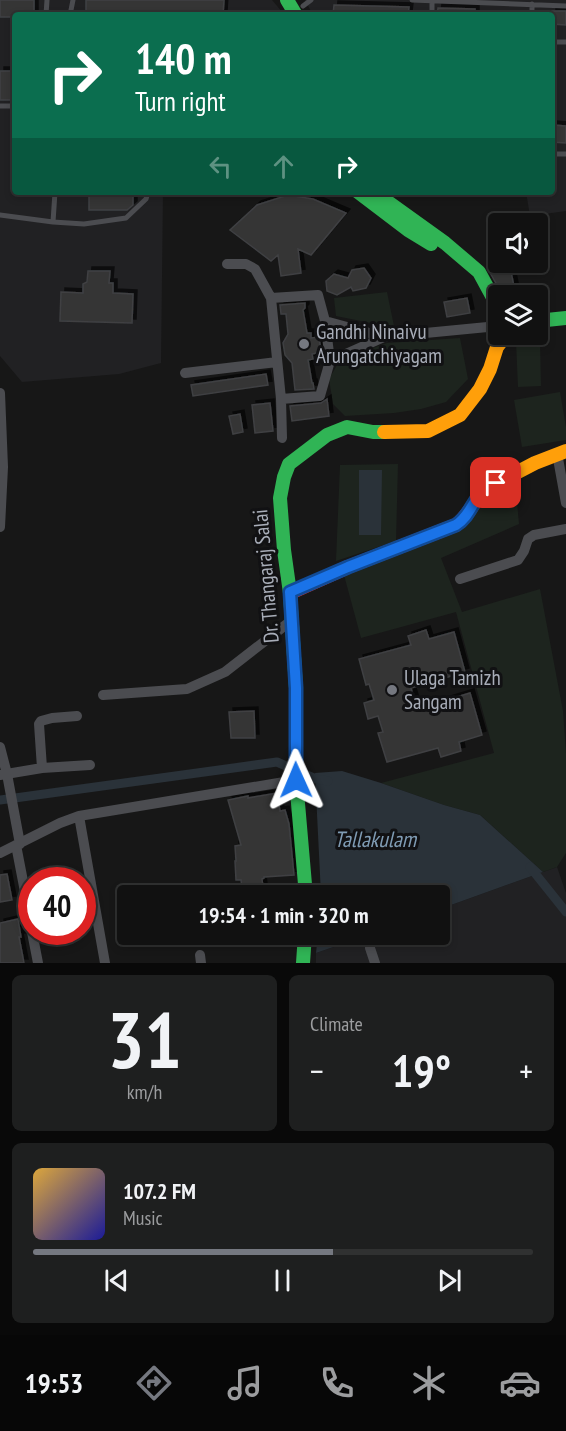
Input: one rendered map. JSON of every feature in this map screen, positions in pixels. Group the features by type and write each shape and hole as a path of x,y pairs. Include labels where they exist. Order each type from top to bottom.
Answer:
{"street":[{"path":"287,0 303,7"},
{"path":"362,195 408,230 442,251 486,286"},
{"path":"378,195 445,243 478,272 488,290"},
{"path":"227,264 246,264 255,269 271,298 281,399 282,438"},
{"path":"271,298 318,295 325,321 330,361 320,396 281,399"},
{"path":"548,320 566,318"},
{"path":"325,321 384,337"},
{"path":"330,361 384,337 488,327"},
{"name":"Dr. Thangaraj Salai","path":"305,885 296,776 296,688 292,620 280,498 284,477 289,464 327,435 347,427 373,432 428,431 460,416 480,389 499,345"},
{"path":"185,373 278,362"},
{"path":"0,393 3,467 0,527"},
{"path":"290,592 456,525 467,515 483,491 562,452 566,503"},
{"path":"460,579 518,560 528,539 534,535 566,529"},
{"path":"103,695 187,688 225,672 292,620"},
{"path":"42,768 39,724 41,721 77,716"},
{"path":"0,747 3,774 11,797 22,867"},
{"path":"3,774 42,768 90,765"},
{"path":"0,853 79,816 296,776"},
{"path":"79,816 105,963"},
{"path":"35,945 38,963"},
{"path":"303,963 304,945"},
{"path":"370,948 375,963"}],"lane":[{"path":"412,0 532,4 544,2 566,6"},
{"path":"532,4 532,12"},
{"path":"53,222 55,195"},
{"path":"0,215 84,224 126,218 146,199 147,195"}],"shaded area":[{"path":"0,0 272,0 282,12 12,12 12,195 163,195 161,363 119,374 22,382 0,356"},
{"path":"305,0 566,0 566,211 530,213 526,195 555,195 555,12 311,12"},
{"path":"387,292 394,326 336,316 334,298"},
{"path":"460,338 468,379 446,402 394,413 345,416 333,404 329,379 340,360 387,343"},
{"path":"516,345 540,345 541,386 518,387"},
{"path":"560,392 566,440 522,447 514,400"},
{"path":"398,464 396,541 336,561 340,465"},
{"path":"515,480 519,524 441,558 462,612 540,589 563,711 566,753 566,853 557,867 543,872 480,815 381,783 494,753 456,612 361,638 344,575 466,525 486,497"},
{"path":"557,867 566,893 566,963 316,963 316,953 339,945 450,945 450,905"}],"water":[{"path":"359,470 382,470 381,535 359,535"},
{"name":"Tallakulam","path":"342,771 480,815 543,872 450,905 450,885 321,885 315,773"},
{"path":"317,945 339,945 316,953"}],"building":[{"path":"0,0 34,0 34,12 12,12 12,17 0,17"},
{"path":"86,0 224,0 223,12 86,12"},
{"path":"334,5 409,7 408,12 333,12"},
{"path":"438,8 475,9 475,12 437,12"},
{"path":"566,11 566,25 555,24 555,12 552,12"},
{"path":"0,71 12,71 12,100 0,100"},
{"path":"555,125 566,126 566,143 555,142"},
{"path":"89,195 133,195 133,205 127,210 89,210"},
{"path":"288,195 313,199 346,213 311,255 298,249 301,273 281,276 278,255 271,261 230,230 257,205"},
{"path":"364,268 371,278 366,288 353,291 351,287 337,295 327,291 326,281 334,274 348,278 352,270"},
{"path":"88,271 110,271 109,283 113,283 113,293 133,294 132,323 60,321 61,292 83,293 83,284 87,282"},
{"path":"490,273 511,273 514,285 497,285"},
{"path":"467,298 470,313 447,317 444,302"},
{"path":"305,303 303,310 307,333 311,333 311,338 319,337 321,352 312,354 313,359 308,360 314,389 295,390 292,363 285,355 283,343 288,334 286,314 281,314 280,305"},
{"path":"266,374 268,385 193,396 191,385"},
{"path":"327,399 329,416 292,421 290,406 321,403"},
{"path":"270,403 273,431 255,433 252,405"},
{"path":"240,414 243,432 233,434 229,416"},
{"path":"426,630 429,639 454,632 465,672 411,688 417,709 470,693 482,735 459,742 461,751 441,757 438,748 387,762 378,733 383,732 378,716 368,719 364,703 374,700 369,684 366,685 359,659 411,645 408,636"},
{"path":"254,711 255,738 231,738 229,712"},
{"path":"277,793 280,811 285,810 289,824 294,875 264,877 263,885 242,885 241,880 236,880 235,846 241,845 228,800 248,796 248,798"},
{"path":"7,874 12,900 0,902 0,875"},
{"path":"18,919 18,945 21,945 24,963 0,963 0,923"}],"waterway":[{"path":"0,800 277,762 316,779 328,781"},
{"path":"530,867 566,912"}],"traffic: fast":[{"path":"287,0 294,12"},
{"path":"362,195 408,230 431,244"},
{"path":"378,195 445,243 479,272 488,289"},
{"path":"548,320 566,318"},
{"path":"305,885 296,780 296,688 290,593 280,498 289,464 327,435 347,427 384,432"},
{"path":"303,963 304,945"}],"traffic: slow":[{"path":"384,432 428,431 460,415 480,389 499,345"},
{"path":"489,487 535,463 566,451"}],"traffic: jam":[{"path":"290,593 348,567 456,525 489,487"}],"place":[{"name":"Gandhi Ninaivu Arungatchiyagam","path":"304,344"},
{"name":"Ulaga Tamizh Sangam","path":"392,690"}],"route":[{"path":"296,780 296,688 290,592 456,525 467,515 483,491 496,483"}]}
